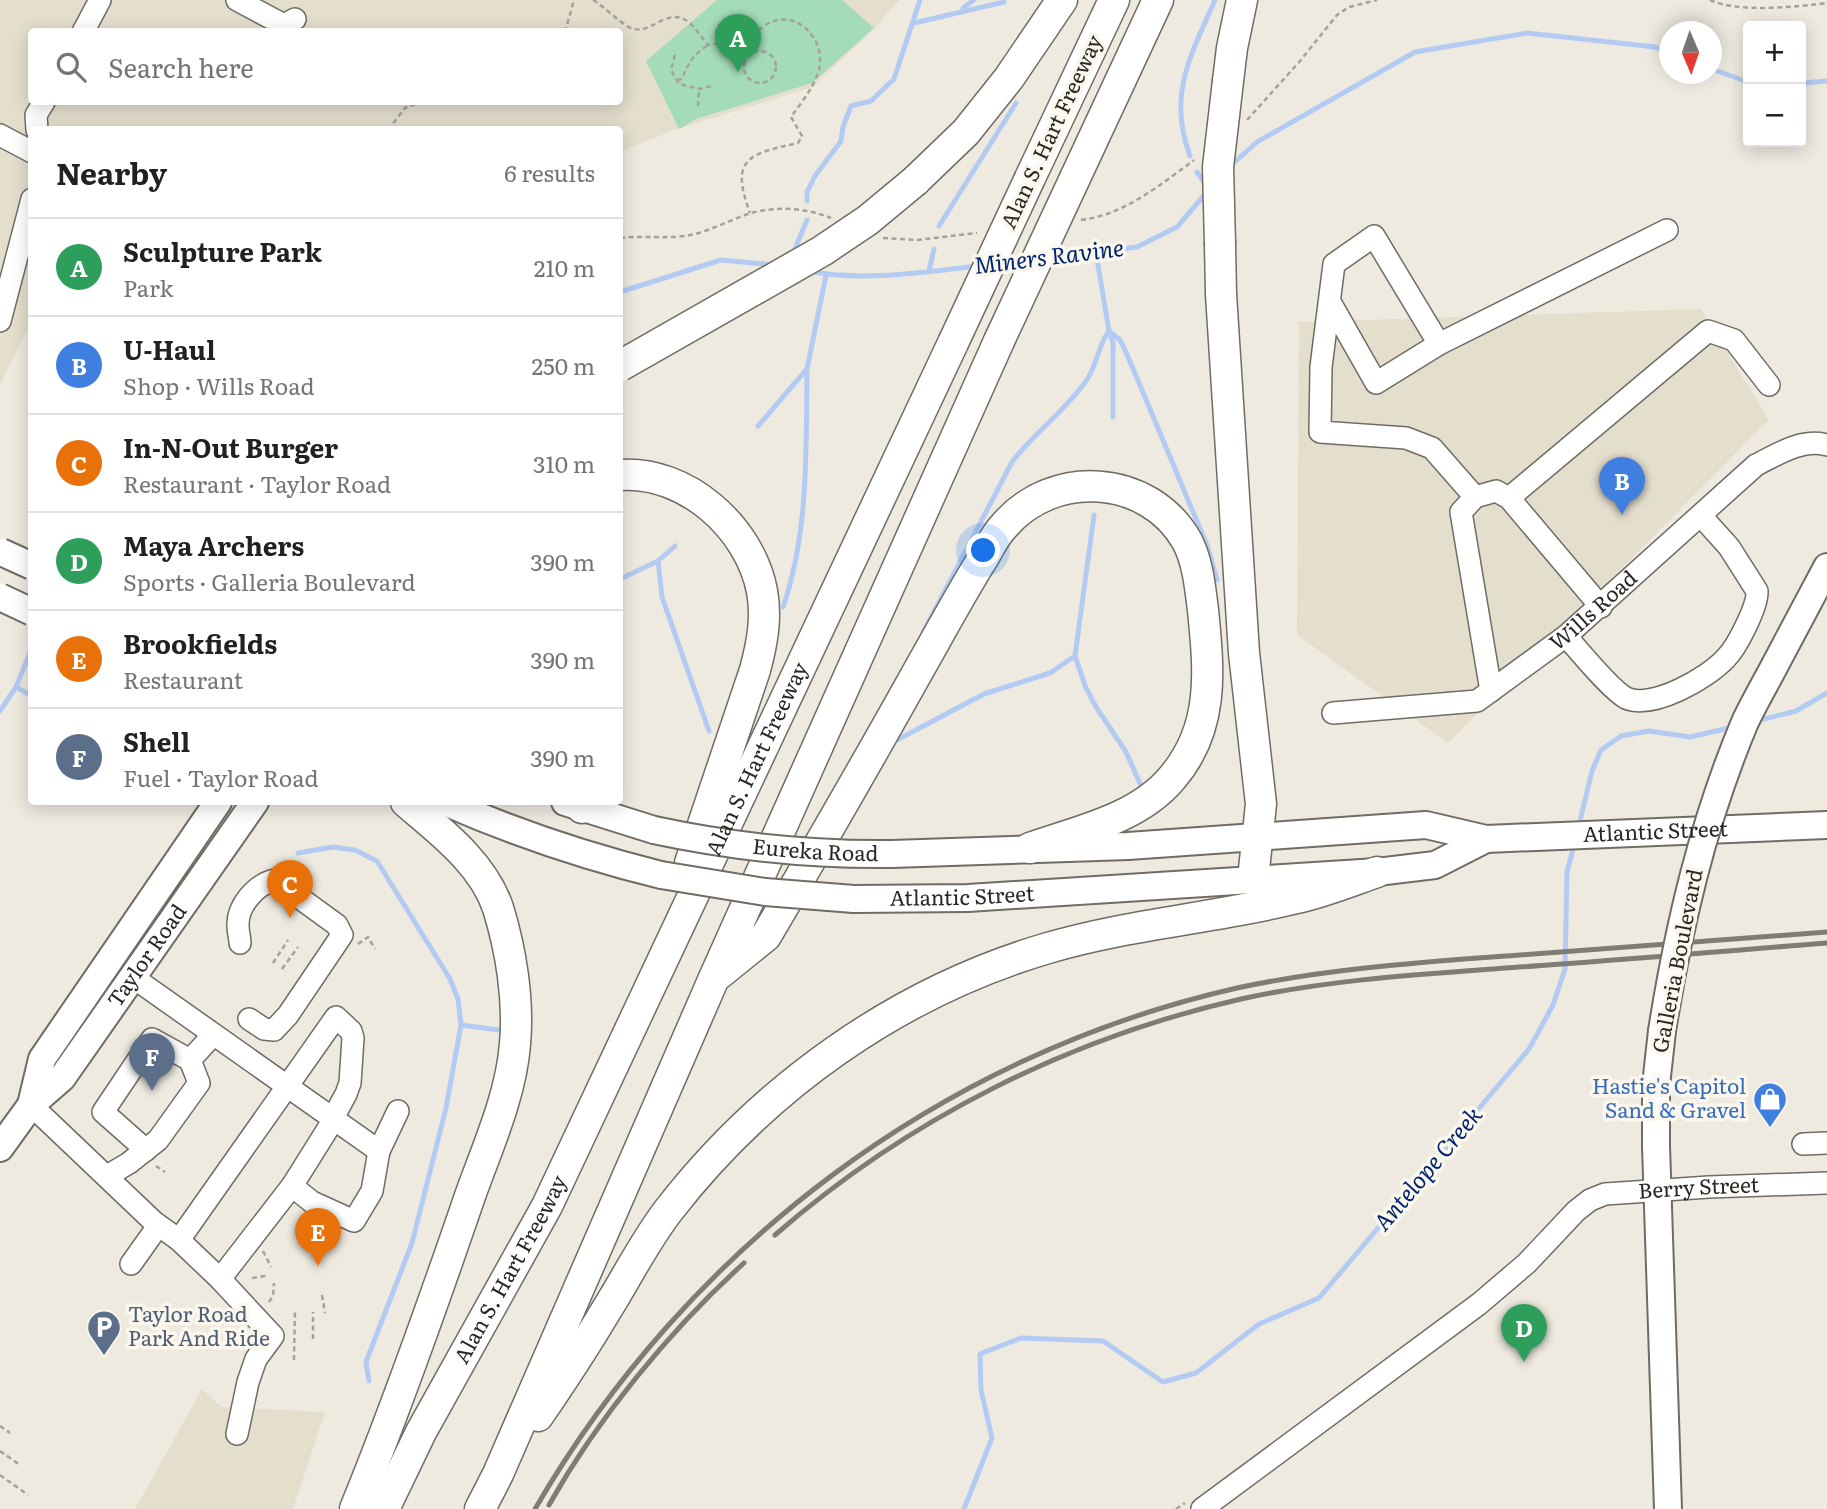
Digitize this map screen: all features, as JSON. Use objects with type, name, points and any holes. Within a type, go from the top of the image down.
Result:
[{"type":"highway","points":[[623,364],[822,251],[867,220],[915,181],[966,132],[1009,78],[1062,0]]},
{"type":"highway","name":"Alan S. Hart Freeway","points":[[384,1509],[421,1432],[547,1206],[1114,0]]},
{"type":"highway","name":"Alan S. Hart Freeway","points":[[480,1509],[498,1474],[714,978],[999,341],[1158,0]]},
{"type":"highway","points":[[1242,0],[1232,48],[1218,167],[1221,293],[1244,653],[1261,804],[1253,879]]},
{"type":"highway","points":[[623,475],[644,477],[682,489],[701,499],[732,527],[756,569],[762,592],[764,619],[762,644],[755,670],[641,1005]]},
{"type":"highway","points":[[714,978],[766,936],[1003,526],[1023,508],[1045,495],[1075,486],[1095,484],[1121,490],[1161,508],[1186,541],[1197,568],[1207,654],[1209,687],[1204,716],[1186,758],[1172,779],[1155,793],[1117,817],[1030,848]]},
{"type":"highway","points":[[355,1509],[392,1417],[456,1238],[504,1098],[515,1047],[515,996],[497,906],[467,857],[438,827],[410,805]]},
{"type":"highway","points":[[498,1474],[580,1355],[667,1213],[710,1159],[752,1118],[845,1043],[897,1012],[953,984],[1047,948],[1131,928],[1298,898],[1377,872]]},
{"type":"main road","points":[[0,552],[28,564]]},
{"type":"main road","name":"Galleria Boulevard","points":[[1668,1509],[1656,1085],[1672,965],[1693,869],[1720,786],[1746,720],[1827,567]]},
{"type":"main road","points":[[0,597],[28,610]]},
{"type":"main road","name":"Taylor Road","points":[[32,1105],[42,1059],[216,805]]},
{"type":"main road","name":"Taylor Road","points":[[0,1148],[32,1105],[62,1078],[254,805]]},
{"type":"main road","name":"Atlantic Street","points":[[452,805],[537,840],[601,860],[718,886],[806,897],[854,899],[968,898],[1377,872],[1435,865],[1486,839]]},
{"type":"main road","name":"Eureka Road","points":[[577,805],[654,830],[794,852],[892,854],[1030,848]]},
{"type":"main road","name":"Atlantic Street","points":[[1030,848],[1128,846],[1426,825],[1486,839],[1827,825]]},
{"type":"street","points":[[85,28],[100,0]]},
{"type":"street","points":[[237,0],[284,25],[295,19]]},
{"type":"street","points":[[37,126],[36,115],[42,105]]},
{"type":"street","points":[[0,135],[28,150]]},
{"type":"street","points":[[0,321],[28,214]]},
{"type":"street","points":[[1329,302],[1376,383],[1439,344],[1667,230]]},
{"type":"street","points":[[1439,344],[1374,236],[1334,264],[1321,367],[1320,432],[1406,438],[1432,448],[1475,497]]},
{"type":"street","points":[[1509,498],[1708,331],[1734,340],[1769,385]]},
{"type":"street","name":"Wills Road","points":[[1333,713],[1477,701],[1601,607],[1756,465],[1791,447],[1810,443],[1827,445]]},
{"type":"street","points":[[1491,691],[1461,512],[1475,497],[1496,491],[1509,498],[1601,607]]},
{"type":"street","points":[[1566,636],[1625,697],[1642,702],[1686,688],[1727,658],[1752,615],[1758,599],[1757,591],[1729,547],[1702,517]]},
{"type":"street","points":[[240,943],[237,923],[250,895],[265,882],[275,880],[337,925],[342,935],[288,1015],[274,1030],[264,1028],[249,1019]]},
{"type":"street","points":[[134,978],[379,1151]]},
{"type":"street","points":[[179,1240],[336,1017],[351,1031],[353,1038],[350,1083],[346,1094],[292,1186],[220,1279]]},
{"type":"street","points":[[190,1060],[213,1035]]},
{"type":"street","points":[[107,1176],[129,1163],[146,1150],[158,1140],[199,1083],[190,1060],[152,1039],[103,1112],[146,1150]]},
{"type":"street","points":[[32,1105],[158,1226],[179,1240],[220,1279],[273,1336],[256,1359],[248,1382],[237,1434]]},
{"type":"street","points":[[292,1186],[313,1202],[354,1221],[372,1191],[379,1151],[398,1111]]},
{"type":"street","points":[[1803,1144],[1827,1143]]},
{"type":"street","name":"Berry Street","points":[[1202,1509],[1479,1304],[1527,1263],[1576,1211],[1590,1200],[1605,1194],[1827,1183]]},
{"type":"street","points":[[131,1264],[158,1226]]},
{"type":"path","points":[[566,28],[574,0]]},
{"type":"path","points":[[593,0],[606,7],[631,29],[647,28],[667,17],[681,16],[708,45]]},
{"type":"path","points":[[1710,0],[1737,7],[1807,6],[1827,3]]},
{"type":"path","points":[[675,80],[682,79],[687,64],[708,45],[746,44],[771,22],[784,20],[807,29],[814,37],[820,59],[815,80],[791,117],[802,136],[798,143],[767,150],[745,164],[740,176],[741,189],[750,214]]},
{"type":"path","points":[[718,43],[716,30],[719,25],[730,21]]},
{"type":"path","points":[[746,44],[751,53]]},
{"type":"path","points":[[761,51],[774,58],[774,74],[767,81],[752,81],[745,73],[744,62],[751,53],[761,51]]},
{"type":"path","points":[[675,55],[671,70],[675,80],[682,86],[699,89],[712,86]]},
{"type":"path","points":[[698,106],[699,89]]},
{"type":"path","points":[[391,126],[405,108],[413,105]]},
{"type":"path","points":[[273,963],[288,940]]},
{"type":"path","points":[[282,969],[298,947]]},
{"type":"path","points":[[263,1251],[271,1267]]},
{"type":"path","points":[[252,1278],[266,1276]]},
{"type":"path","points":[[269,1302],[273,1296],[274,1283]]},
{"type":"path","points":[[322,1294],[325,1313]]},
{"type":"path","points":[[293,1360],[295,1310]]},
{"type":"path","points":[[313,1312],[313,1339]]},
{"type":"path","points":[[0,1426],[10,1433]]},
{"type":"path","points":[[0,1451],[20,1465]]},
{"type":"path","points":[[0,1475],[28,1495]]},
{"type":"shaded area","points":[[0,0],[899,0],[874,29],[813,87],[677,129],[623,151],[623,126],[28,126],[27,331],[0,385]]},
{"type":"shaded area","points":[[1701,309],[1769,420],[1448,743],[1297,635],[1299,322]]},
{"type":"shaded area","points":[[202,1389],[221,1407],[325,1412],[293,1509],[135,1509]]},
{"type":"green space","points":[[717,0],[842,0],[874,28],[812,83],[696,119],[679,129],[646,61]]},
{"type":"waterway","points":[[807,201],[807,192],[815,176],[841,141],[851,106],[871,101],[894,79],[920,0]]},
{"type":"waterway","points":[[963,8],[974,0]]},
{"type":"waterway","points":[[1190,156],[1183,134],[1181,94],[1190,57],[1215,0]]},
{"type":"waterway","points":[[914,23],[1004,2]]},
{"type":"waterway","name":"Miners Ravine","points":[[1230,166],[1257,142],[1415,52],[1527,33],[1659,49]]},
{"type":"waterway","name":"Miners Ravine","points":[[1722,73],[1743,80]]},
{"type":"waterway","name":"Miners Ravine","points":[[1806,83],[1827,81]]},
{"type":"waterway","points":[[939,226],[1016,103]]},
{"type":"waterway","points":[[1197,172],[1207,187]]},
{"type":"waterway","name":"Miners Ravine","points":[[1050,258],[1137,247],[1177,227],[1207,192]]},
{"type":"waterway","points":[[792,256],[807,220]]},
{"type":"waterway","points":[[929,271],[934,249]]},
{"type":"waterway","points":[[1096,253],[1113,343],[1113,417]]},
{"type":"waterway","name":"Miners Ravine","points":[[623,291],[721,260],[776,265]]},
{"type":"waterway","name":"Miners Ravine","points":[[1001,264],[1026,261]]},
{"type":"waterway","name":"Miners Ravine","points":[[809,271],[871,276],[977,266]]},
{"type":"waterway","points":[[758,426],[807,369],[826,275]]},
{"type":"waterway","points":[[924,631],[1012,462],[1086,381],[1109,331],[1120,340],[1126,352],[1207,545],[1217,580]]},
{"type":"waterway","points":[[783,607],[798,549],[802,520],[807,369]]},
{"type":"waterway","points":[[897,740],[984,694],[1050,673],[1075,656],[1094,515]]},
{"type":"waterway","points":[[623,578],[658,561],[675,546]]},
{"type":"waterway","points":[[658,561],[662,597],[709,731]]},
{"type":"waterway","points":[[1075,656],[1086,688],[1126,752],[1143,790]]},
{"type":"waterway","name":"Miners Ravine","points":[[0,711],[16,687],[28,658]]},
{"type":"waterway","points":[[16,687],[28,694]]},
{"type":"waterway","name":"Antelope Creek","points":[[1756,721],[1796,711],[1827,693]]},
{"type":"waterway","name":"Antelope Creek","points":[[1578,829],[1592,771],[1601,750],[1621,736],[1649,731],[1690,737],[1733,727]]},
{"type":"waterway","name":"Antelope Creek","points":[[964,1509],[992,1438],[981,1390],[980,1354],[1021,1338],[1103,1341],[1163,1382],[1196,1373],[1259,1324],[1319,1298],[1529,1049],[1553,1005],[1565,969],[1567,872],[1575,842]]},
{"type":"waterway","points":[[298,853],[333,847],[355,850],[377,861],[450,979],[458,999],[461,1025],[446,1108],[412,1243],[366,1362],[369,1381]]},
{"type":"waterway","points":[[461,1025],[499,1030]]},
{"type":"railway","points":[[535,1509],[597,1414],[667,1326],[746,1247],[832,1175],[925,1113],[1024,1061],[1128,1019],[1237,988],[1307,975],[1414,963],[1827,932]]},
{"type":"railway","points":[[775,1235],[826,1193],[880,1155],[993,1088],[1114,1036],[1177,1016],[1275,992],[1344,982],[1827,943]]},
{"type":"railway","points":[[549,1505],[568,1472],[637,1376],[689,1317],[744,1263]]},
{"type":"place","name":"Sculpture Park","points":[[738,72]]},
{"type":"place","name":"U-Haul","points":[[1622,515]]},
{"type":"place","name":"In-N-Out Burger","points":[[290,918]]},
{"type":"place","name":"Shell","points":[[152,1091]]},
{"type":"place","name":"Hastie's Capitol Sand & Gravel","points":[[1770,1129]]},
{"type":"place","name":"Brookfields","points":[[318,1266]]},
{"type":"place","name":"Taylor Road Park And Ride","points":[[104,1357]]},
{"type":"place","name":"Maya Archers","points":[[1524,1362]]}]
